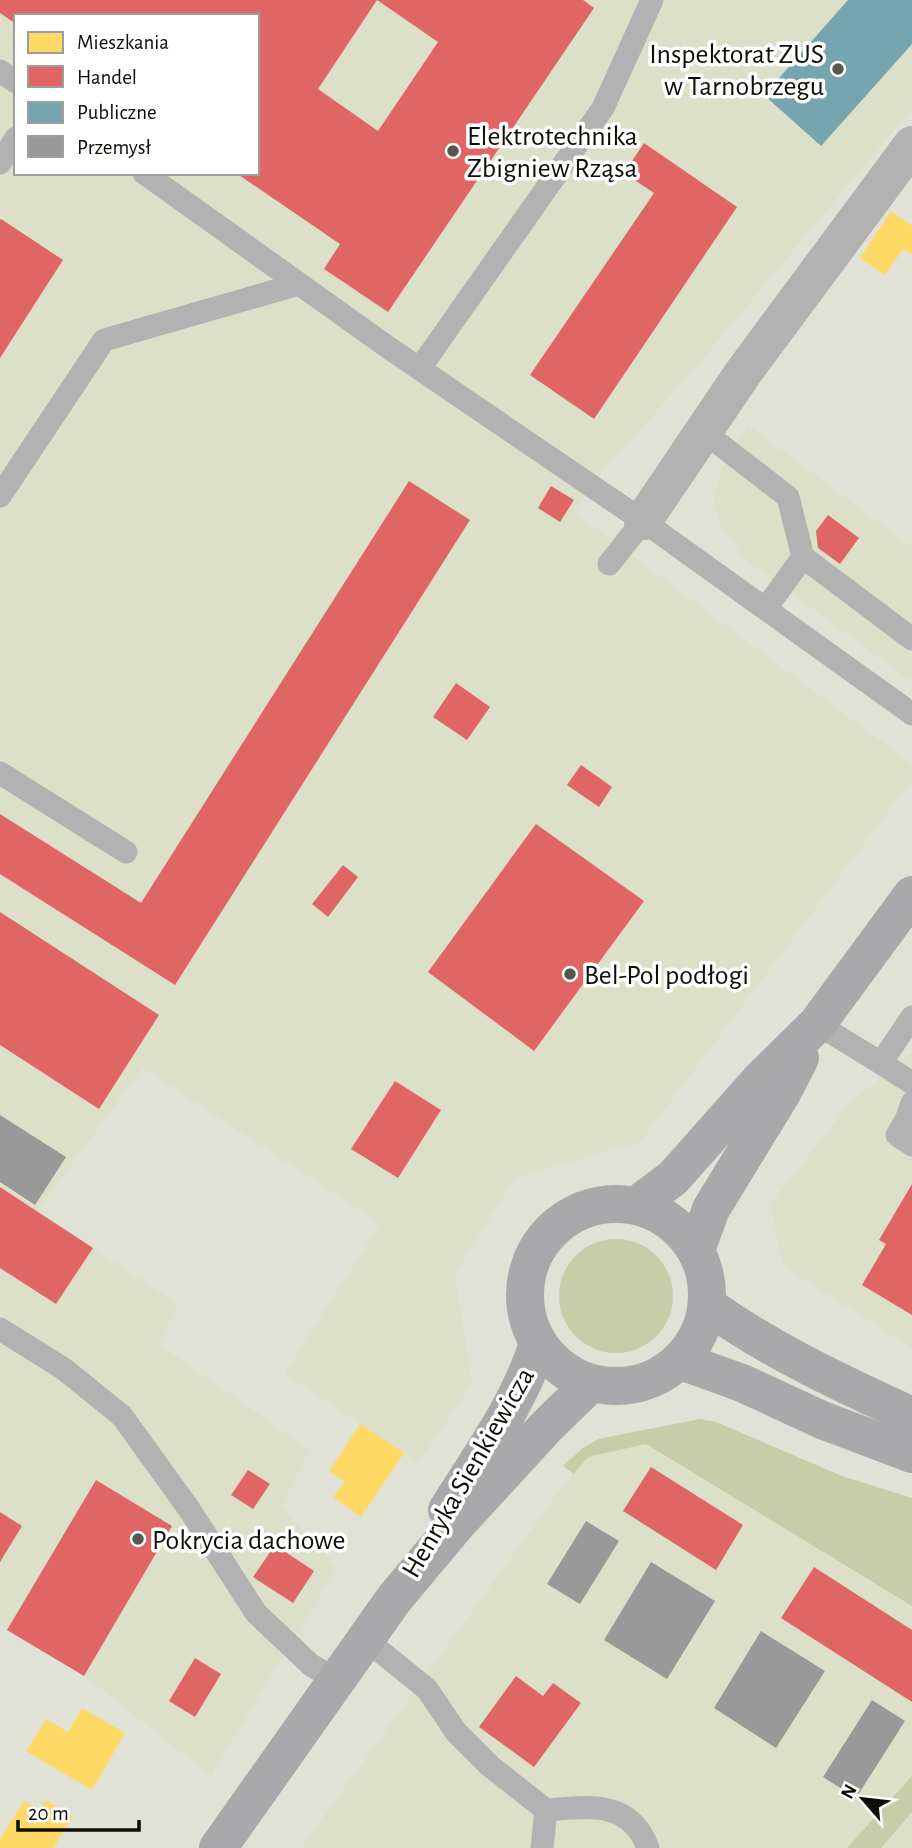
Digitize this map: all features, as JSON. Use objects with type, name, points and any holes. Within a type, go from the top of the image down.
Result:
[{"type":"main road","points":[[637,1205],[673,1178],[760,1080],[817,1024],[912,895]]},
{"type":"main road","points":[[696,1250],[711,1209],[782,1093],[817,1024]]},
{"type":"main road","points":[[606,1203],[637,1205],[661,1214],[681,1230],[696,1250],[706,1276],[708,1305],[699,1336],[681,1361],[661,1376],[638,1385],[614,1387],[590,1384],[570,1375],[551,1361],[538,1344],[526,1315],[525,1284],[534,1255],[546,1238],[552,1230],[577,1212],[606,1203]]},
{"type":"main road","points":[[708,1305],[737,1327],[787,1355],[912,1416]]},
{"type":"main road","name":"Henryka Sienkiewicza","points":[[394,1599],[505,1415],[530,1368],[538,1344]]},
{"type":"main road","points":[[681,1361],[742,1383],[822,1420],[912,1454]]},
{"type":"main road","name":"Henryka Sienkiewicza","points":[[218,1848],[394,1599],[456,1525],[546,1427],[590,1384]]},
{"type":"street","points":[[643,521],[743,373],[912,145]]},
{"type":"lane","points":[[420,369],[603,108],[652,0]]},
{"type":"lane","points":[[0,163],[14,141]]},
{"type":"lane","points":[[147,175],[420,369],[643,521],[912,714]]},
{"type":"lane","points":[[0,496],[104,340],[299,284]]},
{"type":"lane","points":[[704,432],[788,497],[803,557],[912,639]]},
{"type":"lane","points":[[609,564],[643,521]]},
{"type":"lane","points":[[766,608],[803,557]]},
{"type":"lane","points":[[0,773],[126,852]]},
{"type":"lane","points":[[881,1063],[912,1017]]},
{"type":"lane","points":[[817,1024],[912,1083]]},
{"type":"lane","points":[[912,1103],[897,1135],[912,1145]]},
{"type":"lane","points":[[0,1329],[64,1369],[122,1416],[189,1509],[256,1612],[311,1665],[337,1680]]},
{"type":"lane","points":[[365,1639],[427,1689],[456,1731],[490,1766],[546,1810],[593,1806],[613,1810],[632,1821],[643,1835],[648,1848]]},
{"type":"lane","points":[[542,1848],[546,1810]]},
{"type":"shaded area","points":[[0,0],[912,0],[912,109],[686,379],[609,464],[574,512],[912,764],[912,780],[640,1142],[515,1178],[455,1274],[472,1384],[418,1463],[284,1374],[380,1224],[143,1068],[37,1211],[178,1304],[159,1344],[310,1450],[280,1506],[337,1567],[211,1776],[84,1676],[0,1626]]},
{"type":"shaded area","points":[[748,425],[912,547],[912,682],[739,555],[743,549],[722,528],[714,499],[721,469]]},
{"type":"shaded area","points":[[912,1053],[912,1348],[784,1267],[770,1205],[849,1104]]},
{"type":"shaded area","points":[[616,1239],[638,1243],[657,1255],[669,1274],[673,1296],[669,1318],[657,1337],[638,1349],[616,1353],[594,1349],[575,1337],[563,1318],[559,1296],[563,1274],[575,1255],[594,1243]]},
{"type":"shaded area","points":[[700,1419],[716,1422],[842,1476],[912,1498],[912,1606],[646,1444],[588,1457],[574,1474],[563,1466],[598,1439]]},
{"type":"shaded area","points":[[646,1444],[912,1606],[912,1776],[847,1848],[301,1848],[554,1498],[588,1457]]},
{"type":"shaded area","points":[[912,1776],[912,1812],[881,1848],[847,1848]]},
{"type":"shaded area","points":[[912,1812],[912,1848],[881,1848]]},
{"type":"building: Mieszkania","points":[[891,211],[912,226],[912,255],[903,249],[885,275],[860,258]]},
{"type":"building: Mieszkania","points":[[360,1424],[404,1453],[361,1517],[333,1497],[345,1482],[329,1471]]},
{"type":"building: Mieszkania","points":[[82,1708],[125,1733],[92,1790],[26,1751],[46,1719],[68,1732]]},
{"type":"building: Mieszkania","points":[[46,1800],[73,1817],[53,1848],[0,1848],[0,1839],[24,1801],[40,1811]]},
{"type":"building: Handel","points":[[0,0],[377,0],[583,0],[594,8],[388,312],[324,269],[340,244],[239,175],[259,175],[259,14],[14,14],[14,23],[0,13]],"holes":[[[377,0],[438,42],[378,131],[318,89]]]},
{"type":"building: Handel","points":[[644,143],[737,207],[594,419],[530,375],[654,193],[624,173]]},
{"type":"building: Handel","points":[[0,220],[63,260],[0,358]]},
{"type":"building: Handel","points":[[409,481],[470,520],[175,985],[0,874],[0,814],[141,903]]},
{"type":"building: Handel","points":[[551,486],[574,500],[560,522],[538,508]]},
{"type":"building: Handel","points":[[828,515],[859,538],[840,564],[818,548],[816,531]]},
{"type":"building: Handel","points":[[456,683],[490,707],[467,740],[433,717]]},
{"type":"building: Handel","points":[[581,765],[612,787],[599,807],[567,785]]},
{"type":"building: Handel","points":[[536,824],[644,901],[534,1051],[428,972]]},
{"type":"building: Handel","points":[[343,865],[358,877],[328,917],[312,904]]},
{"type":"building: Handel","points":[[0,912],[159,1015],[99,1109],[0,1045]]},
{"type":"building: Handel","points":[[395,1081],[441,1110],[398,1178],[351,1149]]},
{"type":"building: Handel","points":[[912,1184],[912,1315],[862,1285],[886,1244],[879,1240]]},
{"type":"building: Handel","points":[[0,1187],[93,1248],[56,1304],[0,1268]]},
{"type":"building: Handel","points":[[651,1467],[743,1525],[716,1570],[623,1511]]},
{"type":"building: Handel","points":[[248,1470],[270,1484],[253,1509],[231,1495]]},
{"type":"building: Handel","points":[[96,1480],[172,1526],[84,1676],[7,1630]]},
{"type":"building: Handel","points":[[0,1512],[22,1526],[0,1562]]},
{"type":"building: Handel","points":[[275,1545],[314,1571],[293,1603],[253,1577]]},
{"type":"building: Handel","points":[[814,1567],[912,1630],[912,1702],[781,1618]]},
{"type":"building: Handel","points":[[195,1658],[221,1674],[195,1717],[169,1701]]},
{"type":"building: Handel","points":[[516,1676],[543,1696],[553,1683],[581,1703],[534,1767],[479,1727]]},
{"type":"building: Publiczne","name":"Inspektorat ZUS w Tarnobrzegu","points":[[848,0],[912,0],[912,44],[821,146],[764,95]]},
{"type":"building: Przemysł","points":[[0,1115],[66,1157],[35,1205],[0,1182]]},
{"type":"building: Przemysł","points":[[586,1521],[619,1541],[580,1604],[547,1584]]},
{"type":"building: Przemysł","points":[[651,1562],[715,1601],[667,1679],[604,1640]]},
{"type":"building: Przemysł","points":[[761,1631],[825,1671],[776,1748],[714,1708]]},
{"type":"building: Przemysł","points":[[872,1700],[905,1721],[856,1798],[823,1777]]},
{"type":"place","name":"Inspektorat ZUS w Tarnobrzegu","points":[[838,69]]},
{"type":"place","name":"Elektrotechnika Zbigniew Rząsa","points":[[453,151]]},
{"type":"place","name":"Bel-Pol podłogi","points":[[570,974]]},
{"type":"place","name":"Pokrycia dachowe","points":[[138,1539]]}]
